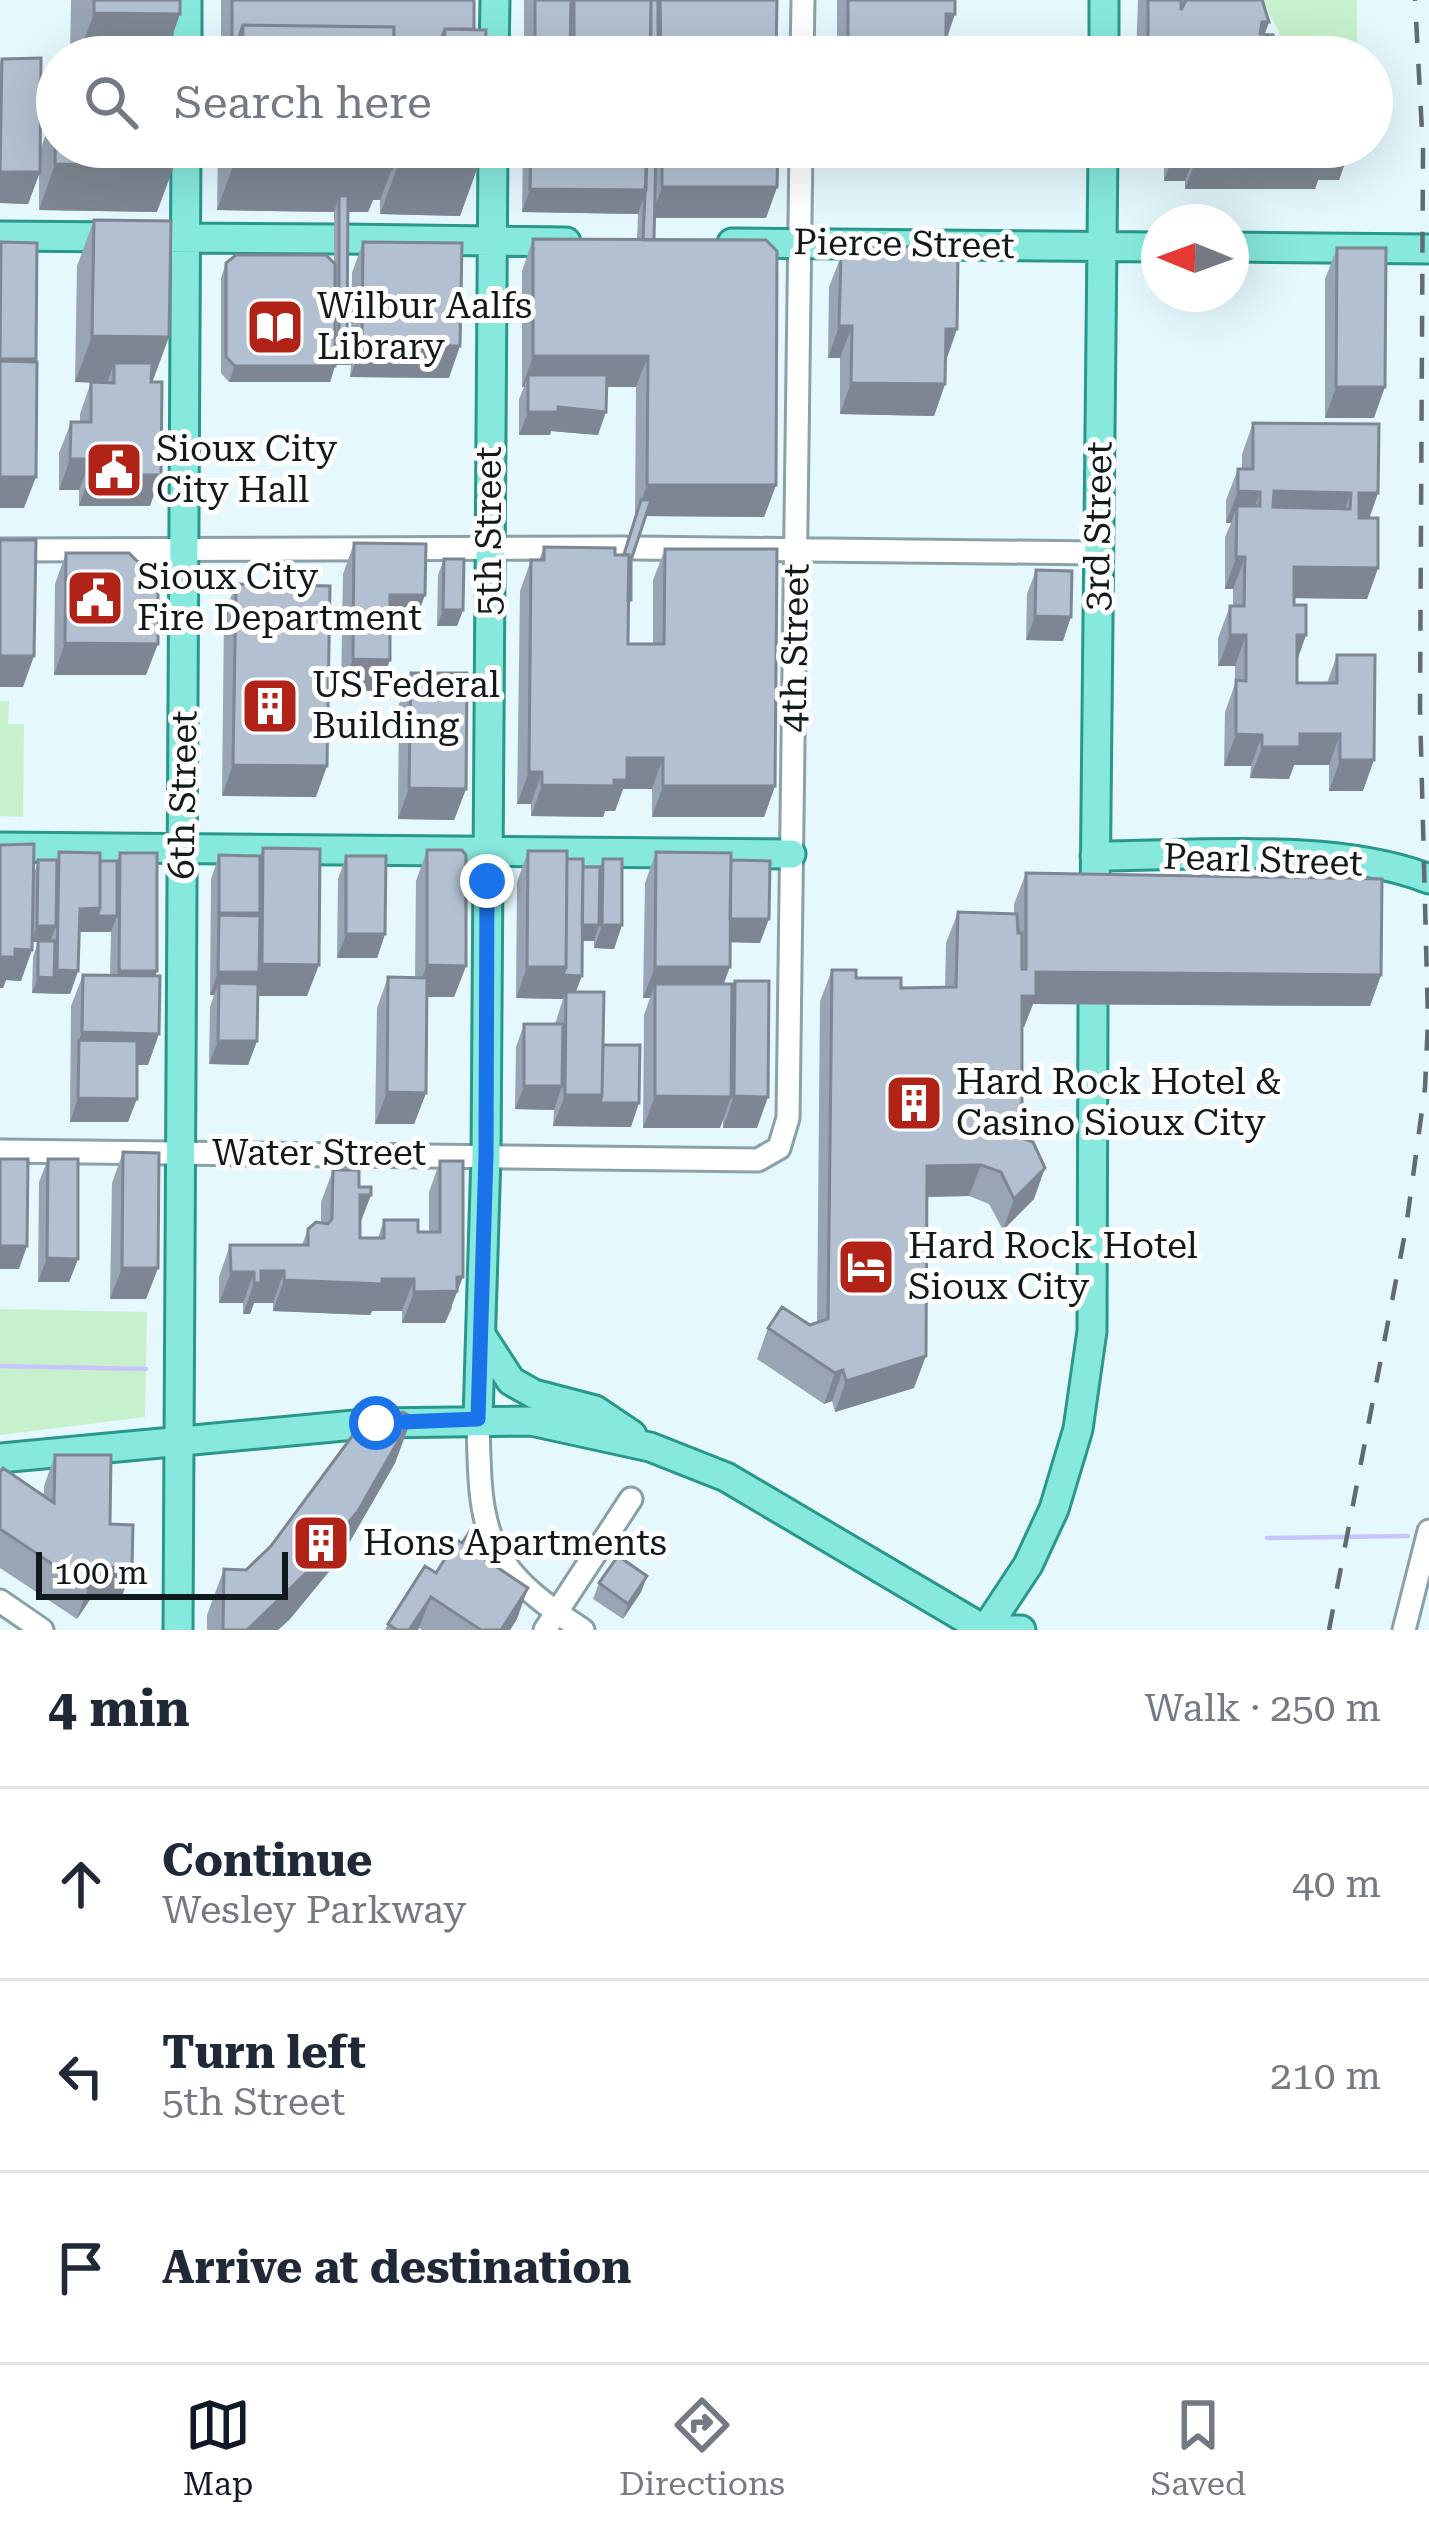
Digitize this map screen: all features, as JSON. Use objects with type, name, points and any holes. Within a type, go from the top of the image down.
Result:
[{"type":"main road","points":[[187,36],[188,0]]},
{"type":"main road","points":[[494,36],[495,0]]},
{"type":"main road","points":[[1104,0],[1104,36]]},
{"type":"main road","name":"6th Street","points":[[178,1630],[186,168]]},
{"type":"main road","name":"5th Street","points":[[478,1419],[486,1155],[493,168]]},
{"type":"main road","name":"3rd Street","points":[[1095,905],[1102,168]]},
{"type":"main road","points":[[0,236],[590,242]]},
{"type":"main road","name":"Pierce Street","points":[[710,243],[1141,247]]},
{"type":"main road","points":[[1249,248],[1429,249]]},
{"type":"main road","points":[[0,847],[791,854]]},
{"type":"main road","name":"Pearl Street","points":[[1095,856],[1306,856],[1369,862],[1429,879]]},
{"type":"main road","points":[[985,1630],[1028,1565],[1054,1509],[1078,1430],[1092,1331],[1094,1004]]},
{"type":"main road","points":[[483,1338],[511,1381],[534,1394],[596,1410],[650,1448]]},
{"type":"main road","points":[[0,1459],[376,1423],[531,1421],[650,1448],[725,1477],[985,1630],[1021,1630]]},
{"type":"street","points":[[802,36],[803,0]]},
{"type":"street","name":"4th Street","points":[[779,1148],[788,1118],[801,168]]},
{"type":"street","points":[[0,550],[489,547],[1097,553]]},
{"type":"street","name":"Water Street","points":[[0,1151],[758,1160],[779,1148]]},
{"type":"street","points":[[478,1419],[484,1520],[516,1580],[550,1621],[583,1630]]},
{"type":"street","points":[[550,1621],[631,1499]]},
{"type":"street","points":[[1404,1630],[1429,1531]]},
{"type":"street","points":[[0,1601],[42,1630]]},
{"type":"green space","points":[[1262,0],[1357,0],[1357,36],[1280,36]]},
{"type":"green space","points":[[0,701],[9,701],[8,724],[24,724],[23,817],[0,816]]},
{"type":"green space","points":[[0,1309],[147,1312],[145,1417],[0,1435]]},
{"type":"building","points":[[94,0],[180,0],[180,14],[94,13]]},
{"type":"building","points":[[232,0],[474,0],[474,29],[445,29],[442,36],[394,36],[394,27],[243,25],[239,36],[232,36]]},
{"type":"building","points":[[535,0],[571,0],[570,36],[535,36]]},
{"type":"building","points":[[574,0],[651,0],[651,36],[574,36]]},
{"type":"building","points":[[651,0],[658,0],[658,36],[650,36]]},
{"type":"building","points":[[660,0],[777,0],[776,36],[661,36]]},
{"type":"building","points":[[848,0],[955,0],[955,14],[946,14],[946,36],[848,36]]},
{"type":"building","points":[[1148,0],[1181,0],[1181,10],[1186,0],[1262,0],[1269,22],[1262,22],[1260,34],[1273,35],[1273,36],[1148,36]]},
{"type":"building","points":[[243,25],[394,27],[394,36],[243,36]]},
{"type":"building","points":[[445,29],[486,30],[486,36],[445,36]]},
{"type":"building","points":[[36,58],[36,168],[40,172],[0,172],[2,59]]},
{"type":"building","points":[[530,168],[647,168],[646,190],[530,189]]},
{"type":"building","points":[[646,168],[656,168],[654,240],[643,240]]},
{"type":"building","points":[[662,168],[777,168],[777,187],[662,187]]},
{"type":"building","name":"Wilbur Aalfs Library","points":[[339,196],[348,196],[347,339],[357,339],[356,349],[339,349],[339,318],[335,318],[335,366],[235,366],[226,357],[226,263],[236,255],[326,255],[335,264],[335,309],[339,309]]},
{"type":"building","points":[[94,220],[171,221],[169,337],[92,336]]},
{"type":"building","points":[[533,239],[766,240],[777,251],[776,485],[647,485],[648,356],[533,356]]},
{"type":"building","points":[[1,242],[37,243],[36,359],[0,359]]},
{"type":"building","points":[[363,242],[462,243],[460,346],[362,346]]},
{"type":"building","points":[[856,246],[943,247],[943,256],[958,256],[957,329],[946,329],[945,384],[851,383],[852,326],[839,326],[841,256],[856,256]]},
{"type":"building","points":[[1337,248],[1386,248],[1385,387],[1336,387]]},
{"type":"building","points":[[0,361],[37,362],[36,477],[0,477]]},
{"type":"building","points":[[114,363],[152,363],[151,382],[162,382],[161,475],[90,475],[91,459],[70,459],[71,422],[91,422],[91,382],[114,383]]},
{"type":"building","points":[[528,375],[607,375],[606,412],[558,407],[558,412],[528,412]]},
{"type":"building","points":[[1253,423],[1379,424],[1378,493],[1359,493],[1359,518],[1378,518],[1378,568],[1294,567],[1294,605],[1306,605],[1306,635],[1297,635],[1297,683],[1337,683],[1337,655],[1375,655],[1374,760],[1340,760],[1340,734],[1300,734],[1300,747],[1262,747],[1262,735],[1236,734],[1236,680],[1246,681],[1246,635],[1230,635],[1230,606],[1244,606],[1245,557],[1236,557],[1237,506],[1260,506],[1260,492],[1238,491],[1238,469],[1253,469]],"holes":[[[1274,491],[1351,493],[1350,509],[1273,507]]]},
{"type":"building","points":[[641,500],[651,500],[631,560],[628,600],[629,555],[624,554]]},
{"type":"building","points":[[0,540],[36,540],[34,656],[0,656]]},
{"type":"building","points":[[354,543],[426,544],[425,595],[390,595],[390,660],[353,659]]},
{"type":"building","points":[[544,547],[615,548],[615,555],[629,555],[628,644],[664,644],[665,549],[777,549],[775,786],[663,786],[663,758],[627,758],[627,780],[614,780],[614,786],[542,785],[542,772],[529,772],[531,560],[544,560]]},
{"type":"building","points":[[66,553],[129,553],[158,582],[158,644],[65,643]]},
{"type":"building","points":[[444,559],[464,559],[463,610],[443,610]]},
{"type":"building","points":[[1036,570],[1072,571],[1071,617],[1035,616]]},
{"type":"building","name":"US Federal Building","points":[[236,584],[330,586],[327,766],[233,765]]},
{"type":"building","points":[[411,673],[467,673],[466,789],[409,788]]},
{"type":"building","points":[[34,844],[32,950],[15,949],[15,957],[0,957],[0,845]]},
{"type":"building","points":[[263,848],[320,849],[319,965],[262,964]]},
{"type":"building","points":[[427,850],[462,850],[466,855],[466,966],[427,965]]},
{"type":"building","points":[[528,851],[567,851],[566,967],[527,967]]},
{"type":"building","points":[[59,852],[100,853],[100,908],[80,909],[78,971],[57,970]]},
{"type":"building","points":[[656,852],[731,853],[730,967],[655,967]]},
{"type":"building","points":[[120,853],[157,853],[157,971],[119,971]]},
{"type":"building","points":[[219,855],[260,856],[260,913],[219,913]]},
{"type":"building","points":[[346,856],[386,856],[385,934],[346,934]]},
{"type":"building","points":[[567,859],[583,859],[582,976],[563,975]]},
{"type":"building","points":[[603,859],[622,859],[622,925],[602,925]]},
{"type":"building","points":[[38,860],[57,860],[56,926],[37,926]]},
{"type":"building","points":[[731,860],[770,861],[769,919],[730,919]]},
{"type":"building","points":[[100,861],[117,861],[117,916],[97,916]]},
{"type":"building","points":[[583,867],[600,867],[599,925],[582,925]]},
{"type":"building","points":[[1026,873],[1382,879],[1381,975],[1036,972],[1036,996],[1022,996],[1022,1123],[1011,1134],[1033,1142],[1045,1168],[1014,1199],[1001,1172],[981,1165],[927,1166],[926,1356],[846,1381],[843,1370],[835,1373],[768,1328],[782,1307],[810,1325],[828,1319],[832,970],[856,970],[856,978],[901,978],[901,988],[956,987],[958,912],[1017,914],[1022,969],[1026,969]]},
{"type":"building","points":[[219,915],[260,916],[259,972],[218,972]]},
{"type":"building","points":[[38,941],[55,941],[54,978],[38,977]]},
{"type":"building","points":[[83,975],[160,976],[159,1034],[82,1032]]},
{"type":"building","points":[[388,977],[427,978],[426,1093],[387,1092]]},
{"type":"building","points":[[735,981],[769,981],[768,1097],[734,1096]]},
{"type":"building","points":[[219,983],[258,984],[257,1041],[218,1041]]},
{"type":"building","points":[[655,984],[732,984],[731,1097],[655,1096]]},
{"type":"building","points":[[566,992],[604,992],[602,1095],[565,1095]]},
{"type":"building","points":[[524,1024],[563,1024],[562,1086],[524,1086]]},
{"type":"building","points":[[79,1040],[137,1041],[137,1099],[78,1098]]},
{"type":"building","points":[[603,1045],[640,1045],[639,1103],[600,1103]]},
{"type":"building","points":[[123,1152],[159,1153],[158,1268],[122,1268]]},
{"type":"building","points":[[0,1159],[28,1159],[27,1246],[0,1246]]},
{"type":"building","points":[[48,1159],[78,1159],[78,1259],[47,1258]]},
{"type":"building","points":[[440,1161],[463,1161],[463,1277],[457,1277],[457,1291],[414,1292],[414,1279],[382,1279],[382,1284],[284,1280],[284,1271],[261,1271],[261,1283],[254,1283],[254,1272],[231,1272],[230,1245],[308,1245],[308,1229],[332,1219],[333,1170],[359,1170],[359,1187],[371,1187],[371,1195],[360,1195],[360,1238],[384,1238],[384,1220],[418,1220],[418,1232],[440,1232]]},
{"type":"building","points":[[403,1412],[412,1417],[358,1511],[306,1573],[247,1630],[223,1630],[224,1569],[246,1570],[271,1546],[353,1435]]},
{"type":"building","points":[[55,1455],[111,1455],[110,1524],[133,1525],[132,1567],[102,1567],[88,1588],[0,1529],[0,1472],[3,1468],[54,1503]]},
{"type":"building","points":[[470,1531],[487,1542],[479,1555],[528,1588],[501,1630],[481,1630],[431,1597],[409,1630],[388,1624],[425,1566],[436,1573],[457,1540],[462,1543]]},
{"type":"building","points":[[618,1556],[647,1576],[628,1604],[599,1583]]},
{"type":"waterway","points":[[0,1366],[146,1369]]},
{"type":"waterway","points":[[1267,1538],[1408,1536]]},
{"type":"railway","points":[[1329,1630],[1406,1228],[1425,1088],[1428,1021],[1420,709],[1423,150],[1415,0]]},
{"type":"place","name":"Wilbur Aalfs Library","points":[[275,327]]},
{"type":"place","name":"Sioux City City Hall","points":[[114,470]]},
{"type":"place","name":"Sioux City Fire Department","points":[[95,598]]},
{"type":"place","name":"US Federal Building","points":[[270,706]]},
{"type":"place","name":"Hard Rock Hotel & Casino Sioux City","points":[[914,1103]]},
{"type":"place","name":"Hard Rock Hotel Sioux City","points":[[866,1267]]},
{"type":"place","name":"Hons Apartments","points":[[321,1543]]},
{"type":"route","points":[[376,1423],[478,1419],[483,1338],[487,881]]}]
